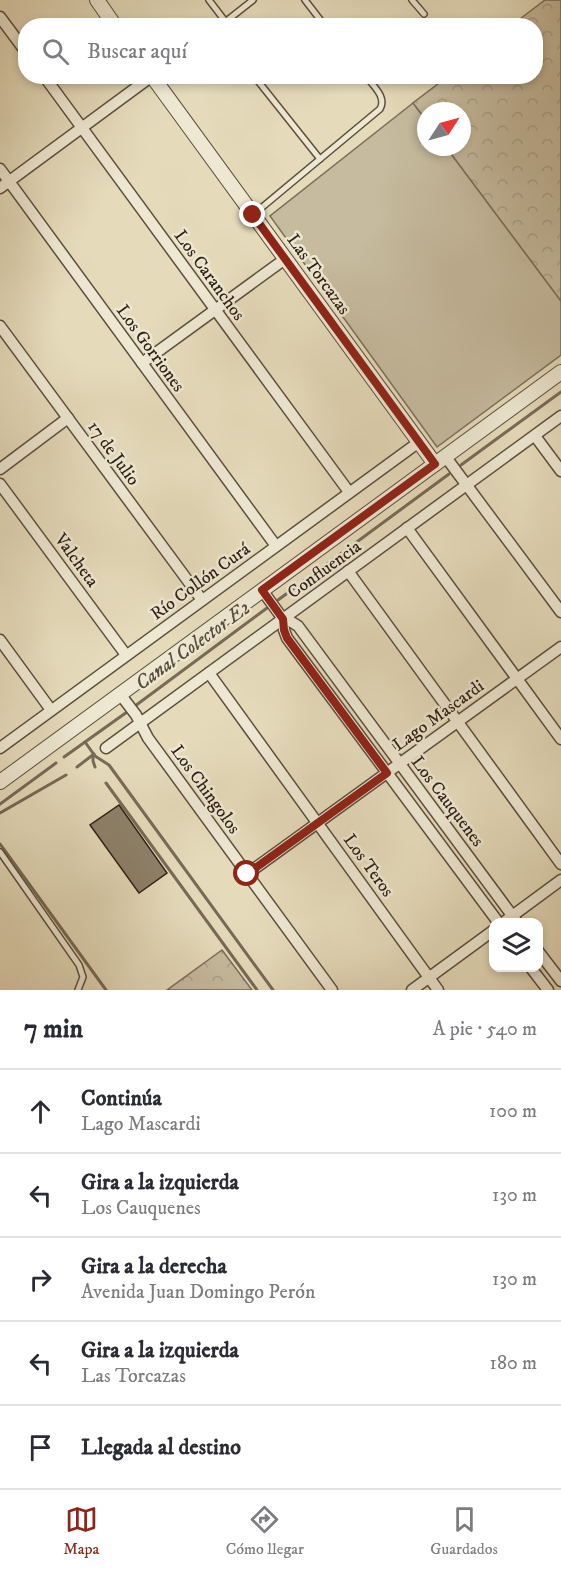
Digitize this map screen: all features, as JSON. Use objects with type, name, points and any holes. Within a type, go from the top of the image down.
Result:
[{"type":"street","points":[[97,0],[109,18]]},
{"type":"street","points":[[0,17],[18,41]]},
{"type":"street","name":"Los Caranchos","points":[[50,84],[349,492]]},
{"type":"street","points":[[4,185],[141,84]]},
{"type":"street","name":"Las Torcazas","points":[[158,84],[418,441],[467,485],[561,612]]},
{"type":"street","name":"Los Gorriones","points":[[0,169],[4,185],[142,363],[276,546]]},
{"type":"street","points":[[142,363],[285,259]]},
{"type":"street","name":"17 de Julio","points":[[0,326],[202,600]]},
{"type":"street","points":[[0,782],[561,372]]},
{"type":"street","name":"Confluencia","points":[[106,748],[561,416]]},
{"type":"street","points":[[0,469],[68,418]]},
{"type":"street","points":[[535,436],[561,471]]},
{"type":"street","name":"Río Collón Curá","points":[[0,748],[418,441]]},
{"type":"street","name":"Valcheta","points":[[0,484],[126,655]]},
{"type":"street","points":[[408,528],[561,739]]},
{"type":"street","points":[[348,571],[561,864]]},
{"type":"street","name":"Los Cauquenes","points":[[262,590],[283,619],[287,638],[495,918]]},
{"type":"street","name":"Los Cauquenes","points":[[283,619],[298,626],[510,918]]},
{"type":"street","points":[[0,640],[51,710]]},
{"type":"street","name":"Lago Mascardi","points":[[247,874],[561,647]]},
{"type":"street","name":"Los Teros","points":[[209,673],[438,990]]},
{"type":"street","name":"Los Chingolos","points":[[120,694],[148,738],[332,990]]},
{"type":"street","points":[[514,918],[561,880]]},
{"type":"street","points":[[412,990],[489,934]]},
{"type":"street","points":[[543,958],[561,981]]},
{"type":"street","points":[[534,972],[548,990]]},
{"type":"lane","points":[[209,0],[219,18]]},
{"type":"lane","points":[[229,18],[253,0]]},
{"type":"lane","points":[[305,0],[319,18]]},
{"type":"lane","points":[[412,0],[424,14]]},
{"type":"lane","points":[[260,84],[320,159]]},
{"type":"lane","points":[[253,215],[382,107],[382,98],[372,84]]},
{"type":"lane","points":[[0,852],[79,965],[83,977],[78,990]]},
{"type":"green space","points":[[545,0],[561,0],[561,301],[453,156],[471,156],[471,102],[417,102],[417,108],[413,103],[438,84],[543,84],[543,18],[521,18]]},
{"type":"green space","points":[[413,103],[417,108],[417,156],[453,156],[561,301],[561,355],[437,447],[270,216]]},
{"type":"green space","points":[[222,950],[252,990],[167,990]]},
{"type":"building","points":[[119,805],[167,873],[139,893],[90,825]]},
{"type":"waterway","points":[[461,465],[561,392]]},
{"type":"waterway","name":"Canal Colector E2","points":[[278,600],[449,474]]},
{"type":"waterway","name":"Canal Colector E2","points":[[135,706],[267,608]]},
{"type":"waterway","name":"Canal Colector E2","points":[[64,757],[127,712]]},
{"type":"waterway","points":[[85,742],[95,756],[109,765],[273,990]]},
{"type":"waterway","points":[[77,767],[94,754]]},
{"type":"waterway","points":[[93,755],[95,767]]},
{"type":"waterway","name":"Canal Colector E2","points":[[0,804],[56,763]]},
{"type":"waterway","points":[[0,813],[66,775]]},
{"type":"waterway","points":[[106,783],[257,990]]},
{"type":"waterway","points":[[0,844],[106,990]]},
{"type":"route","points":[[247,874],[387,773],[287,638],[283,619],[262,590],[435,464],[253,215]]}]
